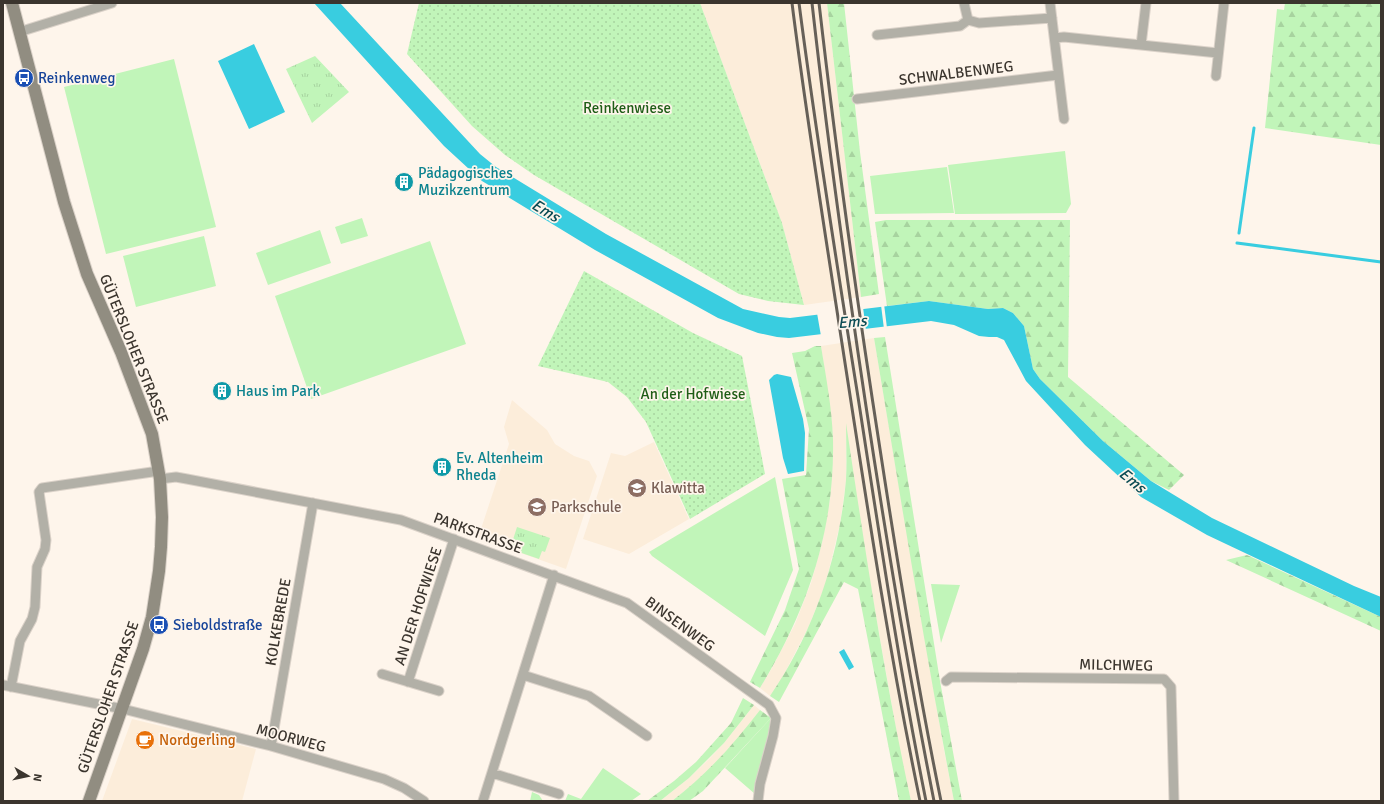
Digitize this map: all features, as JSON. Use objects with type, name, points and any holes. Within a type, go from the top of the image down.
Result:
[{"type":"main road","name":"GÜTERSLOHER STRASSE","points":[[12,3],[64,202],[87,274],[121,352],[152,434],[159,475],[162,517],[160,562],[156,596],[143,649],[123,709],[89,801]]},
{"type":"street","points":[[19,32],[112,3]]},
{"type":"street","points":[[964,3],[968,20]]},
{"type":"street","points":[[1050,3],[1064,119]]},
{"type":"street","points":[[1141,45],[1146,3]]},
{"type":"street","points":[[1216,76],[1224,3]]},
{"type":"street","points":[[968,20],[980,23],[1052,18]]},
{"type":"street","points":[[877,35],[960,26],[968,20]]},
{"type":"street","points":[[1055,38],[1064,37],[1218,53]]},
{"type":"street","name":"SCHWALBENWEG","points":[[857,99],[1058,75]]},
{"type":"street","points":[[7,686],[20,641],[32,619],[35,607],[37,567],[46,549],[39,492],[42,488],[159,475]]},
{"type":"street","name":"PARKSTRASSE","points":[[159,475],[401,520],[554,576]]},
{"type":"street","name":"KOLKEBREDE","points":[[271,746],[313,503]]},
{"type":"street","name":"AN DER HOFWIESE","points":[[408,682],[454,539]]},
{"type":"street","points":[[483,801],[554,576]]},
{"type":"street","name":"BINSENWEG","points":[[554,576],[627,603],[769,705],[776,718],[760,784],[758,801]]},
{"type":"street","name":"AN DER HOFWIESE","points":[[382,674],[439,692]]},
{"type":"street","points":[[523,674],[589,696],[647,736]]},
{"type":"street","name":"MILCHWEG","points":[[946,681],[951,677],[1164,679],[1171,687],[1174,801]]},
{"type":"street","name":"MOORWEG","points":[[7,686],[123,709],[271,746],[384,779],[404,788],[424,801]]},
{"type":"street","points":[[492,773],[559,794]]},
{"type":"shaded area","points":[[700,3],[827,3],[861,297],[804,305],[782,223]]},
{"type":"shaded area","points":[[874,338],[954,801],[911,801],[902,763],[867,565],[846,427],[846,481],[840,524],[825,586],[808,628],[779,684],[770,696],[760,688],[795,624],[811,583],[822,543],[830,500],[833,438],[821,346]]},
{"type":"shaded area","name":"Parkschule","points":[[512,400],[547,430],[555,444],[574,456],[589,461],[597,476],[566,569],[478,538],[509,444],[504,427]]},
{"type":"shaded area","name":"Klawitta","points":[[654,442],[689,519],[629,554],[583,539],[611,453],[625,456]]},
{"type":"shaded area","points":[[754,705],[760,710],[746,729],[714,765],[695,783],[672,801],[660,801],[689,778],[708,760],[724,743]]},
{"type":"shaded area","points":[[132,719],[256,749],[242,801],[102,801]]},
{"type":"green space","name":"Reinkenwiese","points":[[419,3],[700,3],[782,223],[804,305],[768,301],[739,294],[534,175],[505,155],[472,126],[407,54]]},
{"type":"green space","points":[[827,3],[844,3],[860,152],[879,294],[861,297]]},
{"type":"green space","points":[[1285,3],[1381,3],[1381,145],[1265,128],[1277,9],[1284,10]]},
{"type":"green space","points":[[315,56],[349,92],[312,123],[286,69]]},
{"type":"green space","points":[[174,59],[216,227],[106,254],[64,87]]},
{"type":"green space","points":[[1065,151],[1071,204],[1066,213],[955,214],[948,165]]},
{"type":"green space","points":[[947,167],[954,213],[875,214],[870,176]]},
{"type":"green space","points":[[362,218],[368,236],[341,244],[335,227]]},
{"type":"green space","points":[[886,220],[1070,220],[1068,377],[1184,475],[1169,490],[1151,481],[1103,441],[1040,379],[1033,369],[1024,326],[1013,313],[1003,308],[988,309],[929,301],[887,306],[875,222]]},
{"type":"green space","points":[[320,230],[331,263],[268,285],[256,253]]},
{"type":"green space","points":[[204,236],[216,286],[136,307],[123,256]]},
{"type":"green space","points":[[430,241],[466,344],[311,399],[275,296]]},
{"type":"green space","name":"An der Hofwiese","points":[[584,271],[693,333],[742,356],[765,474],[690,519],[646,422],[627,397],[608,382],[538,366]]},
{"type":"green space","points":[[885,337],[940,681],[962,801],[954,801],[932,685],[874,338]]},
{"type":"green space","points":[[815,346],[821,346],[831,416],[833,439],[829,506],[815,569],[804,600],[792,630],[760,688],[750,682],[785,610],[799,569],[782,479],[806,475],[809,429],[792,353],[805,351]]},
{"type":"green space","points":[[846,423],[884,660],[911,801],[899,801],[858,589],[844,582],[779,702],[770,696],[786,672],[812,620],[830,565],[843,509],[846,480]]},
{"type":"green space","points":[[775,477],[793,570],[765,636],[652,556],[649,552]]},
{"type":"green space","points":[[517,527],[550,538],[545,552],[542,551],[539,559],[510,549]]},
{"type":"green space","points":[[1247,555],[1381,617],[1381,631],[1226,560]]},
{"type":"green space","points":[[931,584],[960,585],[941,643]]},
{"type":"green space","points":[[743,698],[754,705],[724,743],[689,778],[660,801],[647,801],[696,762],[731,723]]},
{"type":"green space","points":[[760,710],[771,718],[703,791],[689,801],[672,801],[696,781],[719,758]]},
{"type":"green space","points":[[771,718],[770,735],[755,794],[725,768]]},
{"type":"green space","points":[[603,768],[641,794],[631,801],[565,801],[568,794],[581,799]]},
{"type":"green space","points":[[532,792],[539,795],[543,801],[530,801]]},
{"type":"water","name":"Ems","points":[[314,3],[340,3],[480,154],[496,167],[606,234],[743,309],[790,318],[929,301],[988,309],[1003,308],[1013,313],[1024,326],[1033,369],[1040,379],[1103,441],[1151,481],[1212,518],[1354,586],[1381,597],[1381,617],[1207,535],[1141,497],[1085,445],[1026,381],[1004,340],[997,337],[979,336],[954,325],[931,321],[789,338],[758,333],[718,318],[595,250],[482,181],[444,146]]},
{"type":"water","points":[[254,44],[285,112],[249,129],[218,61]]},
{"type":"water","points":[[777,374],[791,377],[803,419],[805,433],[804,471],[788,474],[783,458],[769,380]]},
{"type":"water","points":[[844,649],[854,667],[849,670],[839,652]]},
{"type":"pier","points":[[884,304],[887,328],[884,329],[881,305]]},
{"type":"pier","points":[[863,307],[866,331],[821,336],[817,313]]},
{"type":"waterway","points":[[1239,233],[1254,128]]},
{"type":"waterway","points":[[1237,243],[1381,262]]},
{"type":"railway","points":[[792,3],[815,170],[868,511],[887,627],[920,801]]},
{"type":"railway","points":[[799,3],[812,102],[898,650],[926,801]]},
{"type":"railway","points":[[812,3],[835,187],[869,424],[899,613],[934,801]]},
{"type":"railway","points":[[819,3],[840,171],[871,393],[908,625],[941,801]]},
{"type":"place","name":"Reinkenweg","points":[[24,78]]},
{"type":"place","name":"Pädagogisches Muzikzentrum","points":[[404,182]]},
{"type":"place","name":"Haus im Park","points":[[222,391]]},
{"type":"place","name":"Ev. Altenheim Rheda","points":[[442,467]]},
{"type":"place","name":"Klawitta","points":[[637,488]]},
{"type":"place","name":"Parkschule","points":[[537,507]]},
{"type":"place","name":"Sieboldstraße","points":[[159,625]]},
{"type":"place","name":"Nordgerling","points":[[145,740]]}]
